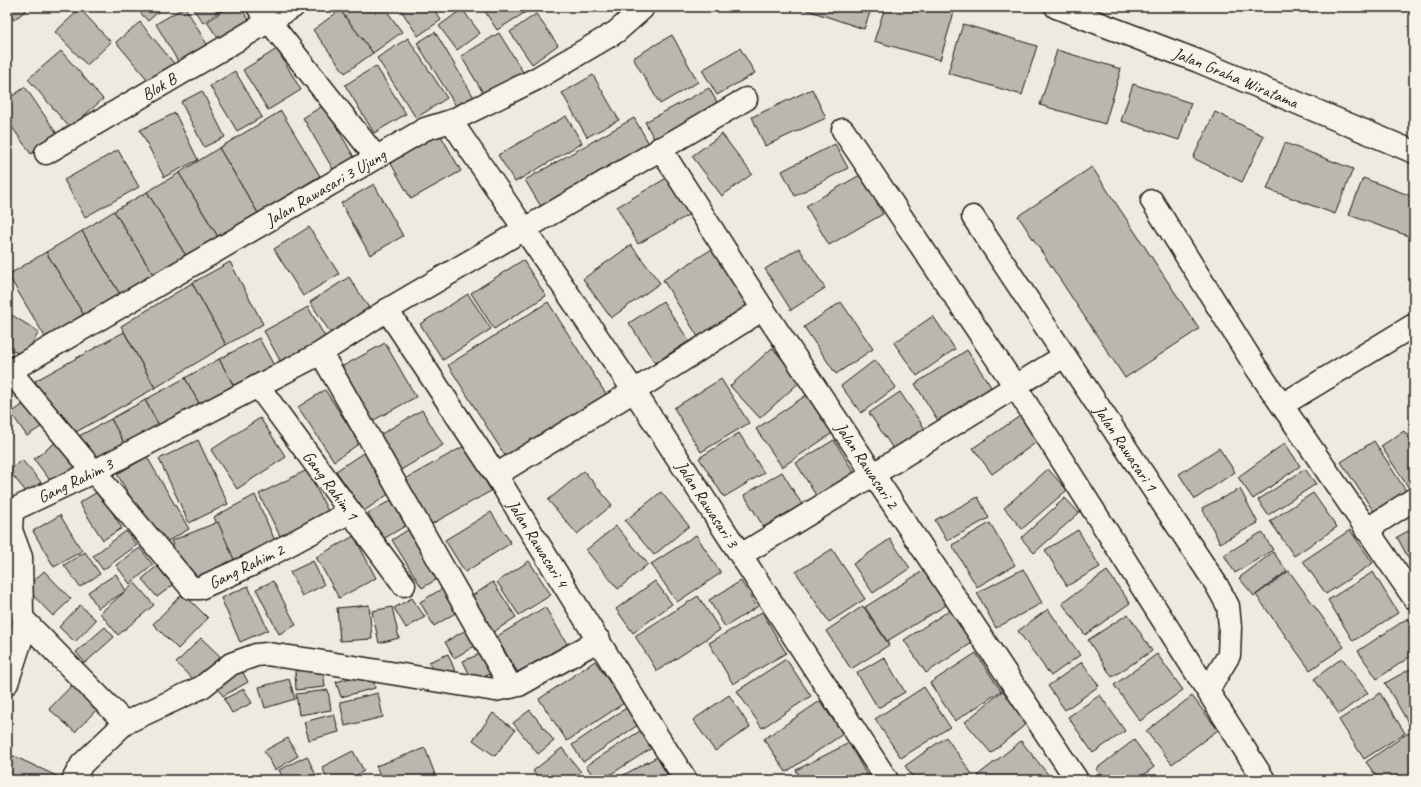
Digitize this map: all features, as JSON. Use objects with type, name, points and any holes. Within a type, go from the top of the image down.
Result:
[{"type":"street","name":"Blok B","points":[[46,153],[265,14],[293,7]]},
{"type":"street","name":"Jalan Graha Wiratama","points":[[1056,7],[1198,61],[1414,152]]},
{"type":"street","name":"Jalan Rawasari 3 Ujung","points":[[93,472],[10,371],[376,157],[425,130],[450,121],[536,79],[616,32],[642,9]]},
{"type":"street","points":[[265,14],[376,157]]},
{"type":"street","name":"Gang Rahim 3","points":[[24,620],[22,615],[21,557],[11,530],[12,513],[17,508],[93,472],[321,353],[387,310],[525,230],[660,148],[746,99]]},
{"type":"street","name":"Jalan Rawasari 3","points":[[450,121],[634,391],[887,780]]},
{"type":"street","points":[[843,130],[1015,386],[1264,780]]},
{"type":"street","name":"Jalan Rawasari 2","points":[[660,148],[763,309],[1077,780]]},
{"type":"street","points":[[1152,201],[1256,366],[1366,530],[1414,598]]},
{"type":"street","name":"Jalan Rawasari 1","points":[[973,217],[1216,584],[1228,606],[1230,627],[1229,655],[1208,690]]},
{"type":"street","points":[[496,475],[634,391],[763,309]]},
{"type":"street","name":"Jalan Rawasari 4","points":[[387,310],[496,475],[686,780]]},
{"type":"street","points":[[1282,405],[1414,325]]},
{"type":"street","points":[[321,353],[511,687]]},
{"type":"street","points":[[741,555],[1064,356]]},
{"type":"street","name":"Gang Rahim 1","points":[[258,386],[404,585]]},
{"type":"street","name":"Gang Rahim 2","points":[[93,472],[191,588],[195,589],[252,565],[350,512]]},
{"type":"street","points":[[1366,530],[1414,499]]},
{"type":"street","points":[[24,620],[125,723]]},
{"type":"street","points":[[7,682],[21,640],[24,620]]},
{"type":"street","points":[[73,780],[82,764],[125,723],[202,687],[231,664],[246,658],[266,654],[482,690],[495,690],[511,687],[530,680],[599,640]]},
{"type":"building","points":[[7,7],[30,7],[14,20],[7,11]]},
{"type":"building","points":[[135,7],[164,7],[148,21]]},
{"type":"building","points":[[185,7],[209,48],[180,65],[156,24]]},
{"type":"building","points":[[192,7],[225,7],[203,23]]},
{"type":"building","points":[[228,7],[240,7],[252,24],[222,44],[207,22]]},
{"type":"building","points":[[344,7],[384,7],[402,32],[373,53],[340,10]]},
{"type":"building","points":[[399,7],[432,7],[441,20],[418,36]]},
{"type":"building","points":[[482,7],[526,7],[529,10],[497,30]]},
{"type":"building","points":[[798,7],[872,7],[864,29]]},
{"type":"building","points":[[885,7],[937,7],[954,12],[940,60],[874,41]]},
{"type":"building","points":[[80,9],[111,42],[87,65],[55,32]]},
{"type":"building","points":[[462,9],[480,33],[457,50],[439,26]]},
{"type":"building","points":[[340,10],[373,53],[345,73],[313,30]]},
{"type":"building","points":[[536,14],[558,45],[532,64],[510,32]]},
{"type":"building","points":[[140,22],[177,67],[153,86],[116,42]]},
{"type":"building","points":[[963,24],[1037,46],[1022,95],[948,73]]},
{"type":"building","points":[[435,32],[478,104],[461,114],[417,43]]},
{"type":"building","points":[[499,33],[526,77],[488,101],[461,56]]},
{"type":"building","points":[[672,35],[698,82],[660,104],[633,58]]},
{"type":"building","points":[[408,38],[447,98],[416,118],[377,58]]},
{"type":"building","points":[[740,48],[755,73],[717,95],[702,70]]},
{"type":"building","points":[[277,49],[301,90],[268,110],[243,70]]},
{"type":"building","points":[[1057,50],[1121,69],[1105,124],[1040,105]]},
{"type":"building","points":[[61,51],[103,99],[70,128],[28,79]]},
{"type":"building","points":[[376,66],[406,114],[374,133],[345,85]]},
{"type":"building","points":[[235,71],[262,117],[237,131],[210,86]]},
{"type":"building","points":[[593,75],[619,120],[587,137],[562,93]]},
{"type":"building","points":[[1133,84],[1191,103],[1179,140],[1121,121]]},
{"type":"building","points":[[25,87],[58,135],[31,154],[7,120],[7,100]]},
{"type":"building","points":[[709,88],[722,111],[658,146],[645,122]]},
{"type":"building","points":[[812,89],[826,118],[765,146],[752,117]]},
{"type":"building","points":[[202,91],[225,137],[204,147],[181,102]]},
{"type":"building","points":[[324,105],[358,164],[337,176],[303,118]]},
{"type":"building","points":[[281,111],[320,176],[258,213],[219,148]]},
{"type":"building","points":[[1215,112],[1264,136],[1242,182],[1193,158]]},
{"type":"building","points":[[175,113],[198,160],[164,177],[140,130]]},
{"type":"building","points":[[566,116],[582,143],[515,182],[498,155]]},
{"type":"building","points":[[634,118],[651,147],[543,210],[525,180]]},
{"type":"building","points":[[440,134],[461,171],[411,199],[390,162]]},
{"type":"building","points":[[722,134],[752,174],[722,196],[692,156]]},
{"type":"building","points":[[1285,143],[1353,169],[1335,214],[1267,189]]},
{"type":"building","points":[[835,144],[848,168],[795,196],[782,171]]},
{"type":"building","points":[[219,148],[258,213],[218,237],[179,173]]},
{"type":"building","points":[[118,150],[139,187],[85,217],[64,180]]},
{"type":"building","points":[[1092,167],[1199,329],[1125,378],[1018,216]]},
{"type":"building","points":[[179,173],[218,237],[186,256],[147,192]]},
{"type":"building","points":[[860,175],[883,214],[829,245],[806,206]]},
{"type":"building","points":[[670,176],[692,213],[638,244],[617,207]]},
{"type":"building","points":[[1363,178],[1414,197],[1414,238],[1349,215]]},
{"type":"building","points":[[374,184],[403,236],[370,255],[341,203]]},
{"type":"building","points":[[147,192],[186,256],[154,276],[114,211]]},
{"type":"building","points":[[114,211],[154,276],[121,296],[82,231]]},
{"type":"building","points":[[309,227],[339,274],[303,296],[274,249]]},
{"type":"building","points":[[82,231],[121,296],[85,317],[46,252]]},
{"type":"building","points":[[631,245],[660,283],[611,318],[583,279]]},
{"type":"building","points":[[799,248],[825,288],[791,310],[765,269]]},
{"type":"building","points":[[712,249],[748,307],[698,337],[663,280]]},
{"type":"building","points":[[46,252],[85,317],[47,340],[8,275]]},
{"type":"building","points":[[523,260],[546,296],[494,329],[471,293]]},
{"type":"building","points":[[230,262],[263,324],[226,345],[192,283]]},
{"type":"building","points":[[349,277],[373,314],[334,338],[310,302]]},
{"type":"building","points":[[192,283],[226,345],[155,388],[121,326]]},
{"type":"building","points":[[468,294],[491,329],[443,360],[420,324]]},
{"type":"building","points":[[663,301],[689,341],[655,363],[629,323]]},
{"type":"building","points":[[548,302],[609,399],[509,462],[448,365]]},
{"type":"building","points":[[841,302],[873,349],[836,374],[804,327]]},
{"type":"building","points":[[308,307],[329,344],[284,368],[264,331]]},
{"type":"building","points":[[7,312],[39,332],[24,357],[7,347]]},
{"type":"building","points":[[933,316],[955,349],[917,376],[894,343]]},
{"type":"building","points":[[124,332],[155,388],[67,437],[35,381]]},
{"type":"building","points":[[259,338],[276,369],[236,390],[219,359]]},
{"type":"building","points":[[385,343],[416,397],[365,425],[334,371]]},
{"type":"building","points":[[772,348],[802,380],[760,418],[730,386]]},
{"type":"building","points":[[967,350],[995,393],[942,427],[915,384]]},
{"type":"building","points":[[219,359],[236,390],[202,409],[185,378]]},
{"type":"building","points":[[875,360],[896,387],[861,413],[841,386]]},
{"type":"building","points":[[185,378],[202,409],[162,431],[145,400]]},
{"type":"building","points":[[721,379],[749,423],[701,452],[674,408]]},
{"type":"building","points":[[325,390],[360,443],[334,461],[298,407]]},
{"type":"building","points":[[811,392],[837,430],[782,467],[756,429]]},
{"type":"building","points":[[900,392],[927,432],[896,453],[869,413]]},
{"type":"building","points":[[145,400],[162,431],[128,450],[111,419]]},
{"type":"building","points":[[28,401],[44,425],[27,436],[11,413]]},
{"type":"building","points":[[422,410],[443,445],[399,471],[378,436]]},
{"type":"building","points":[[1023,414],[1041,439],[992,474],[973,448]]},
{"type":"building","points":[[260,418],[286,457],[237,489],[211,450]]},
{"type":"building","points":[[111,419],[128,450],[94,469],[77,437]]},
{"type":"building","points":[[1404,431],[1414,446],[1414,492],[1412,493],[1381,446]]},
{"type":"building","points":[[739,433],[764,473],[724,497],[699,458]]},
{"type":"building","points":[[61,438],[82,466],[55,487],[34,459]]},
{"type":"building","points":[[198,440],[228,504],[189,523],[159,459]]},
{"type":"building","points":[[834,440],[858,479],[820,502],[796,463]]},
{"type":"building","points":[[1374,441],[1408,494],[1376,515],[1341,462]]},
{"type":"building","points":[[1285,443],[1300,466],[1253,499],[1238,477]]},
{"type":"building","points":[[466,445],[491,491],[430,525],[405,479]]},
{"type":"building","points":[[1219,448],[1235,472],[1195,499],[1179,474]]},
{"type":"building","points":[[366,451],[393,491],[364,511],[336,471]]},
{"type":"building","points":[[147,457],[189,529],[159,546],[117,474]]},
{"type":"building","points":[[22,460],[41,482],[28,494],[9,471]]},
{"type":"building","points":[[1048,469],[1067,490],[1022,529],[1004,508]]},
{"type":"building","points":[[1305,469],[1316,484],[1268,515],[1258,500]]},
{"type":"building","points":[[307,470],[330,515],[282,540],[259,494]]},
{"type":"building","points":[[584,471],[612,505],[577,534],[548,500]]},
{"type":"building","points":[[782,472],[806,511],[768,534],[744,495]]},
{"type":"building","points":[[1240,489],[1258,523],[1220,543],[1202,508]]},
{"type":"building","points":[[99,491],[122,528],[103,540],[79,503]]},
{"type":"building","points":[[661,492],[689,526],[654,555],[625,521]]},
{"type":"building","points":[[1313,493],[1337,527],[1294,556],[1270,521]]},
{"type":"building","points":[[255,495],[276,543],[233,564],[214,517]]},
{"type":"building","points":[[397,497],[412,522],[383,539],[368,513]]},
{"type":"building","points":[[978,497],[989,518],[947,541],[935,520]]},
{"type":"building","points":[[1065,498],[1079,513],[1034,553],[1021,538]]},
{"type":"building","points":[[491,512],[511,543],[465,572],[445,540]]},
{"type":"building","points":[[60,515],[82,551],[54,567],[33,531]]},
{"type":"building","points":[[218,522],[235,562],[188,581],[171,541]]},
{"type":"building","points":[[990,523],[1015,565],[977,587],[952,545]]},
{"type":"building","points":[[414,526],[444,575],[422,588],[392,540]]},
{"type":"building","points":[[616,526],[648,564],[618,589],[586,550]]},
{"type":"building","points":[[1414,528],[1414,561],[1411,563],[1397,537]]},
{"type":"building","points":[[1078,530],[1100,567],[1067,586],[1045,550]]},
{"type":"building","points":[[1350,530],[1373,563],[1326,594],[1303,561]]},
{"type":"building","points":[[126,531],[137,545],[103,570],[93,556]]},
{"type":"building","points":[[1262,532],[1273,550],[1235,573],[1224,555]]},
{"type":"building","points":[[696,535],[721,573],[677,602],[651,564]]},
{"type":"building","points":[[354,536],[376,578],[339,598],[316,557]]},
{"type":"building","points":[[890,539],[910,568],[873,593],[853,564]]},
{"type":"building","points":[[140,548],[153,565],[130,584],[116,565]]},
{"type":"building","points":[[832,549],[865,599],[829,622],[796,572]]},
{"type":"building","points":[[85,552],[100,574],[80,587],[64,565]]},
{"type":"building","points":[[1273,552],[1287,571],[1254,596],[1239,578]]},
{"type":"building","points":[[313,561],[324,585],[302,596],[290,572]]},
{"type":"building","points":[[529,561],[551,595],[519,615],[497,582]]},
{"type":"building","points":[[157,566],[173,585],[157,597],[142,579]]},
{"type":"building","points":[[931,566],[953,601],[887,641],[865,607]]},
{"type":"building","points":[[1023,569],[1042,603],[996,628],[977,593]]},
{"type":"building","points":[[44,571],[71,599],[53,616],[26,588]]},
{"type":"building","points":[[1107,571],[1130,603],[1085,635],[1062,603]]},
{"type":"building","points":[[1289,571],[1344,647],[1310,670],[1256,595]]},
{"type":"building","points":[[1373,572],[1398,613],[1353,641],[1328,600]]},
{"type":"building","points":[[116,574],[126,591],[98,608],[88,592]]},
{"type":"building","points":[[273,581],[296,625],[279,634],[256,589]]},
{"type":"building","points":[[655,581],[672,604],[633,633],[616,609]]},
{"type":"building","points":[[741,581],[757,607],[725,627],[709,600]]},
{"type":"building","points":[[493,582],[516,617],[492,633],[469,598]]},
{"type":"building","points":[[135,583],[154,605],[118,635],[100,613]]},
{"type":"building","points":[[448,585],[462,609],[434,626],[420,602]]},
{"type":"building","points":[[248,586],[268,630],[240,642],[221,598]]},
{"type":"building","points":[[183,593],[208,618],[178,649],[153,624]]},
{"type":"building","points":[[698,596],[720,630],[657,671],[635,636]]},
{"type":"building","points":[[412,598],[425,617],[406,628],[394,608]]},
{"type":"building","points":[[80,605],[96,620],[75,642],[59,627]]},
{"type":"building","points":[[369,605],[372,639],[340,641],[337,608]]},
{"type":"building","points":[[863,606],[889,645],[851,669],[826,631]]},
{"type":"building","points":[[392,607],[399,638],[379,643],[372,611]]},
{"type":"building","points":[[545,607],[569,647],[520,676],[496,637]]},
{"type":"building","points":[[1048,609],[1080,655],[1051,676],[1018,631]]},
{"type":"building","points":[[950,610],[972,643],[926,673],[904,640]]},
{"type":"building","points":[[762,612],[786,653],[733,684],[709,643]]},
{"type":"building","points":[[1128,614],[1152,651],[1112,677],[1088,640]]},
{"type":"building","points":[[1408,618],[1414,627],[1414,654],[1377,679],[1358,651]]},
{"type":"building","points":[[105,627],[114,637],[85,663],[76,652]]},
{"type":"building","points":[[466,630],[475,646],[454,658],[445,642]]},
{"type":"building","points":[[201,638],[222,658],[197,683],[176,663]]},
{"type":"building","points":[[487,651],[496,671],[473,682],[463,661]]},
{"type":"building","points":[[976,653],[1001,691],[955,721],[930,683]]},
{"type":"building","points":[[448,654],[455,671],[436,678],[429,662]]},
{"type":"building","points":[[1157,654],[1183,690],[1140,721],[1114,685]]},
{"type":"building","points":[[884,657],[905,692],[878,708],[857,673]]},
{"type":"building","points":[[1342,658],[1368,693],[1339,714],[1314,679]]},
{"type":"building","points":[[786,659],[811,696],[762,728],[737,691]]},
{"type":"building","points":[[595,661],[624,703],[567,741],[539,699]]},
{"type":"building","points":[[1082,662],[1099,686],[1065,710],[1048,686]]},
{"type":"building","points":[[240,667],[248,682],[223,696],[214,681]]},
{"type":"building","points":[[1414,667],[1414,721],[1409,724],[1385,683]]},
{"type":"building","points":[[323,668],[325,687],[296,690],[295,671]]},
{"type":"building","points":[[372,672],[375,688],[341,697],[336,682]]},
{"type":"building","points":[[289,679],[295,699],[265,708],[259,687]]},
{"type":"building","points":[[77,680],[102,704],[75,732],[49,709]]},
{"type":"building","points":[[924,687],[950,727],[901,758],[875,719]]},
{"type":"building","points":[[1006,688],[1032,719],[991,753],[965,722]]},
{"type":"building","points":[[244,689],[252,703],[232,713],[224,699]]},
{"type":"building","points":[[328,690],[331,710],[299,715],[296,694]]},
{"type":"building","points":[[378,693],[383,717],[345,726],[340,702]]},
{"type":"building","points":[[1380,693],[1405,733],[1364,759],[1339,720]]},
{"type":"building","points":[[729,695],[750,727],[715,751],[693,720]]},
{"type":"building","points":[[1100,695],[1125,731],[1093,753],[1068,717]]},
{"type":"building","points":[[1192,696],[1218,730],[1172,764],[1146,731]]},
{"type":"building","points":[[820,701],[843,734],[786,772],[764,739]]},
{"type":"building","points":[[629,706],[641,723],[583,762],[572,745]]},
{"type":"building","points":[[530,710],[554,741],[538,754],[513,723]]},
{"type":"building","points":[[493,713],[515,730],[495,756],[473,740]]},
{"type":"building","points":[[334,714],[339,732],[309,740],[304,722]]},
{"type":"building","points":[[646,727],[658,744],[602,780],[596,780],[586,766]]},
{"type":"building","points":[[1408,733],[1414,741],[1414,780],[1379,780],[1366,762]]},
{"type":"building","points":[[946,737],[972,774],[963,780],[915,780],[905,766]]},
{"type":"building","points":[[288,738],[298,756],[275,770],[264,751]]},
{"type":"building","points":[[1134,740],[1154,767],[1137,780],[1105,780],[1096,769]]},
{"type":"building","points":[[1021,741],[1051,778],[1048,780],[982,780],[978,775]]},
{"type":"building","points":[[849,743],[869,779],[801,780],[796,770]]},
{"type":"building","points":[[425,748],[437,780],[382,780],[376,766]]},
{"type":"building","points":[[562,748],[581,772],[571,780],[540,780],[533,771]]},
{"type":"building","points":[[353,751],[364,771],[347,780],[328,780],[322,767]]},
{"type":"building","points":[[7,753],[61,778],[60,780],[7,780]]},
{"type":"building","points":[[307,756],[318,780],[284,780],[279,770]]},
{"type":"building","points":[[657,757],[670,780],[614,780]]}]
